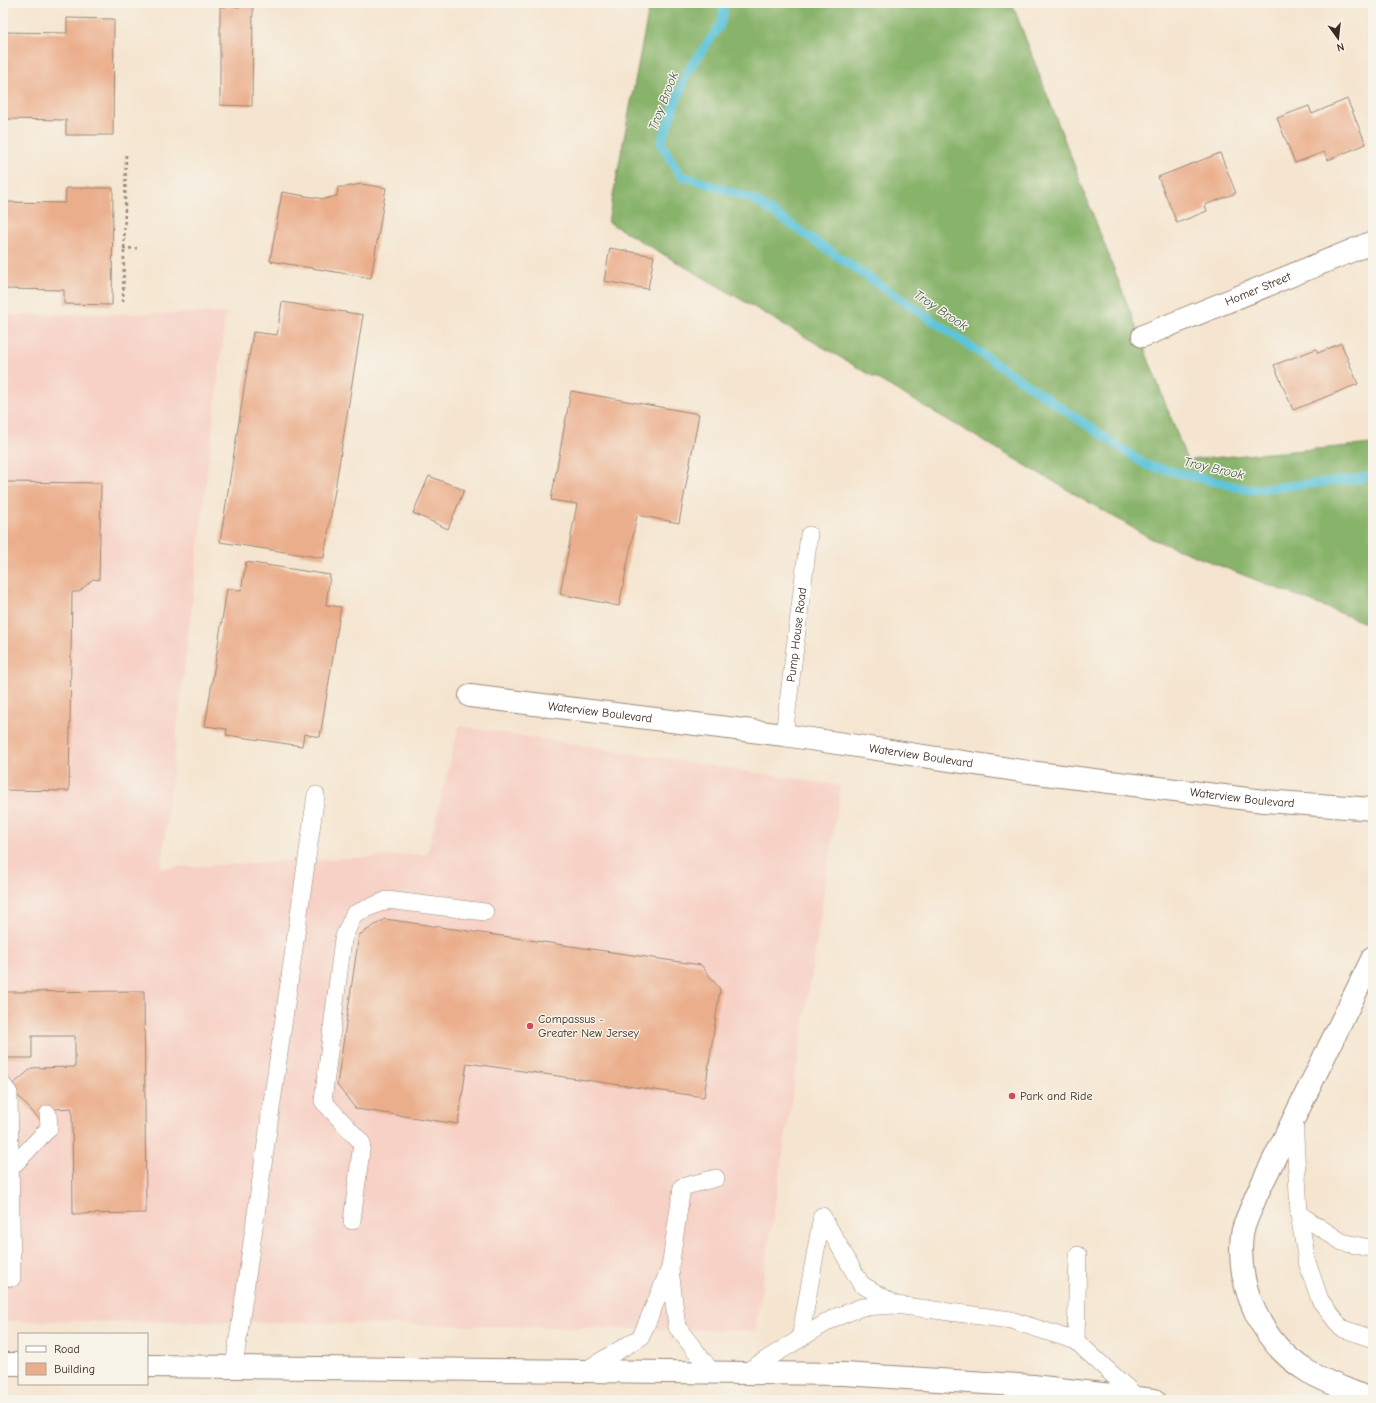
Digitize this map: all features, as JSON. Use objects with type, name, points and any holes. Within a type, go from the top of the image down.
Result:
[{"type":"main road","name":"Homer Street","points":[[1143,336],[1373,242]]},
{"type":"main road","name":"Waterview Boulevard","points":[[470,696],[784,735],[1037,773],[1264,801],[1373,809]]},
{"type":"main road","points":[[1371,1400],[1307,1371],[1291,1359],[1264,1328],[1250,1300],[1243,1272],[1242,1232],[1256,1196],[1373,957]]},
{"type":"main road","points":[[3,1364],[18,1364]]},
{"type":"main road","points":[[148,1366],[844,1374],[1033,1386],[1146,1399]]},
{"type":"lane","name":"Pump House Road","points":[[784,735],[809,535]]},
{"type":"lane","points":[[234,1368],[316,795]]},
{"type":"lane","points":[[352,1221],[362,1143],[322,1101],[343,939],[354,914],[387,900],[485,912]]},
{"type":"lane","points":[[6,1085],[9,1093],[12,1278]]},
{"type":"lane","points":[[10,1168],[49,1128],[48,1114]]},
{"type":"lane","points":[[1294,1117],[1300,1214],[1307,1262],[1320,1300],[1341,1328],[1373,1339]]},
{"type":"lane","points":[[584,1371],[641,1337],[670,1268],[682,1187],[716,1178]]},
{"type":"lane","points":[[1300,1214],[1342,1242],[1373,1249]]},
{"type":"lane","points":[[800,1339],[822,1216],[861,1284],[896,1305]]},
{"type":"lane","points":[[1076,1341],[1078,1255]]},
{"type":"lane","points":[[670,1268],[677,1327],[712,1372]]},
{"type":"lane","points":[[744,1373],[834,1318],[862,1307],[896,1305],[1011,1320],[1076,1341],[1146,1399]]},
{"type":"path","points":[[123,302],[126,155]]},
{"type":"path","points":[[123,249],[137,248]]},
{"type":"shaded area","points":[[226,313],[161,868],[427,854],[459,726],[841,786],[755,1331],[271,1322],[3,1321],[3,315]]},
{"type":"green space","points":[[650,3],[1012,3],[1187,460],[1373,444],[1373,626],[1152,539],[608,222]]},
{"type":"building","points":[[220,7],[253,7],[252,106],[220,105]]},
{"type":"building","points":[[67,18],[114,19],[113,135],[66,135],[66,120],[3,119],[3,32],[67,33]]},
{"type":"building","points":[[1347,99],[1366,144],[1328,160],[1324,152],[1295,163],[1277,118],[1309,106],[1312,114]]},
{"type":"building","points":[[1220,153],[1236,193],[1205,205],[1207,211],[1177,223],[1158,177]]},
{"type":"building","points":[[361,184],[386,188],[371,278],[270,261],[282,192],[324,199],[337,196],[338,187]]},
{"type":"building","points":[[66,188],[113,188],[112,305],[64,304],[64,290],[3,289],[3,202],[65,203]]},
{"type":"building","points":[[610,248],[654,256],[648,289],[604,281]]},
{"type":"building","points":[[282,302],[363,315],[324,558],[220,542],[253,332],[277,335]]},
{"type":"building","points":[[1341,343],[1358,384],[1293,410],[1274,365],[1316,349],[1318,353]]},
{"type":"building","points":[[571,391],[699,414],[679,523],[637,515],[619,606],[560,594],[577,504],[551,500]]},
{"type":"building","points":[[429,476],[464,490],[448,529],[413,513]]},
{"type":"building","points":[[3,482],[101,483],[99,580],[93,579],[79,592],[72,592],[69,791],[3,790]]},
{"type":"building","points":[[246,562],[330,575],[326,605],[341,607],[320,737],[304,734],[302,746],[226,735],[227,729],[205,726],[227,589],[241,590]]},
{"type":"building","name":"Compassus - Greater New Jersey","points":[[385,919],[701,965],[720,989],[704,1097],[467,1063],[458,1124],[356,1109],[337,1085],[359,935]]},
{"type":"building","points":[[144,991],[146,1213],[73,1214],[72,1108],[54,1109],[40,1120],[10,1087],[32,1068],[75,1067],[75,1036],[32,1036],[32,1058],[3,1058],[3,992]]},
{"type":"waterway","name":"Troy Brook","points":[[725,3],[721,24],[687,72],[661,143],[680,175],[753,199],[1146,465],[1250,490],[1358,479],[1373,476]]},
{"type":"place","name":"Compassus - Greater New Jersey","points":[[530,1026]]},
{"type":"place","name":"Park and Ride","points":[[1012,1096]]}]
